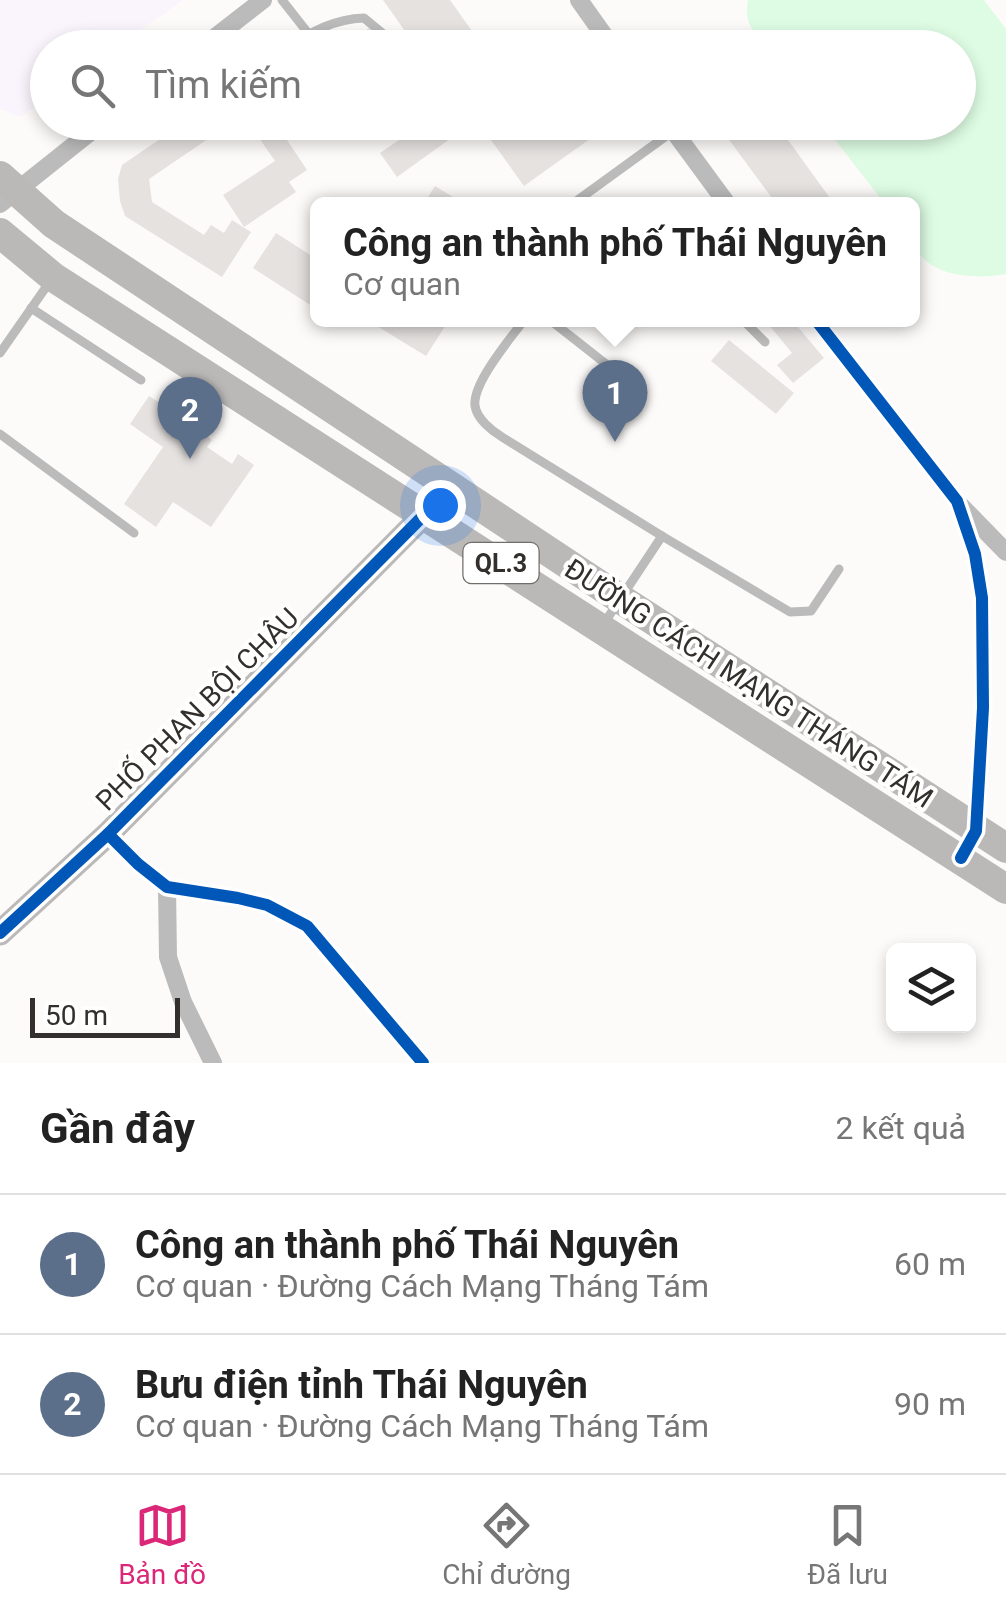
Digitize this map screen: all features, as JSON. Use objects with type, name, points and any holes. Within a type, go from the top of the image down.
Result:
[{"type":"highway","name":"ĐƯỜNG CÁCH MẠNG THÁNG TÁM","points":[[5,190],[619,598],[1006,848]]},
{"type":"highway","name":"ĐƯỜNG CÁCH MẠNG THÁNG TÁM","points":[[0,234],[53,278],[1004,884]]},
{"type":"street","points":[[224,30],[262,0]]},
{"type":"street","points":[[578,0],[600,30]]},
{"type":"street","points":[[5,190],[77,140]]},
{"type":"street","points":[[680,140],[723,197]]},
{"type":"street","points":[[821,327],[957,501],[1004,547]]},
{"type":"street","points":[[957,501],[975,554],[982,598],[983,708],[976,831],[961,858]]},
{"type":"street","name":"PHỐ PHAN BỘI CHÂU","points":[[0,933],[108,834],[424,514]]},
{"type":"street","points":[[108,834],[167,887],[267,906],[307,926],[423,1063]]},
{"type":"street","points":[[167,887],[168,958],[183,1002],[213,1063]]},
{"type":"lane","points":[[282,0],[306,30]]},
{"type":"lane","points":[[316,30],[348,18],[364,18],[378,30]]},
{"type":"lane","points":[[579,197],[653,140]]},
{"type":"lane","points":[[0,353],[53,278]]},
{"type":"lane","points":[[32,308],[141,380]]},
{"type":"lane","points":[[519,327],[488,372],[475,406],[482,420],[502,437],[790,612],[810,612],[839,569]]},
{"type":"lane","points":[[559,327],[620,375]]},
{"type":"lane","points":[[750,327],[766,342]]},
{"type":"lane","points":[[0,434],[134,534]]},
{"type":"lane","points":[[601,627],[662,536]]},
{"type":"shaded area","points":[[0,0],[183,0],[141,30],[30,30],[30,110],[21,117],[0,109]]},
{"type":"green space","points":[[748,0],[984,0],[1006,29],[1006,274],[950,273],[926,260],[920,253],[920,197],[880,197],[835,140],[976,140],[976,30],[753,30]]},
{"type":"building","points":[[383,0],[450,0],[471,30],[404,30]]},
{"type":"building","points":[[159,140],[206,140],[149,179],[152,202],[204,235],[211,225],[224,233],[232,220],[251,232],[222,277],[125,216],[118,179],[122,165]]},
{"type":"building","points":[[260,140],[287,140],[307,170],[289,182],[296,192],[244,227],[223,195],[275,161]]},
{"type":"building","points":[[399,140],[448,140],[397,177],[380,153]]},
{"type":"building","points":[[491,140],[588,140],[524,186]]},
{"type":"building","points":[[729,140],[788,140],[829,197],[771,197]]},
{"type":"building","points":[[435,186],[453,197],[428,197]]},
{"type":"building","points":[[276,233],[310,255],[310,305],[253,268]]},
{"type":"building","points":[[378,327],[445,327],[426,356]]},
{"type":"building","points":[[771,327],[798,327],[824,358],[793,383],[777,365],[792,353]]},
{"type":"building","points":[[729,340],[794,393],[776,414],[711,361]]},
{"type":"building","points":[[149,396],[168,408],[162,417],[185,433],[191,425],[212,440],[207,447],[232,464],[238,454],[254,465],[211,527],[173,502],[156,527],[124,504],[163,447],[130,424]]},
{"type":"cycle path","points":[[821,327],[957,501],[975,554],[982,598],[983,708],[976,831],[961,858]]},
{"type":"cycle path","points":[[0,933],[108,834],[425,514]]},
{"type":"cycle path","points":[[108,834],[167,887],[267,905],[307,926],[423,1063]]},
{"type":"place","name":"Công an thành phố Thái Nguyên","points":[[615,442]]},
{"type":"place","name":"Bưu điện tỉnh Thái Nguyên","points":[[190,459]]}]
